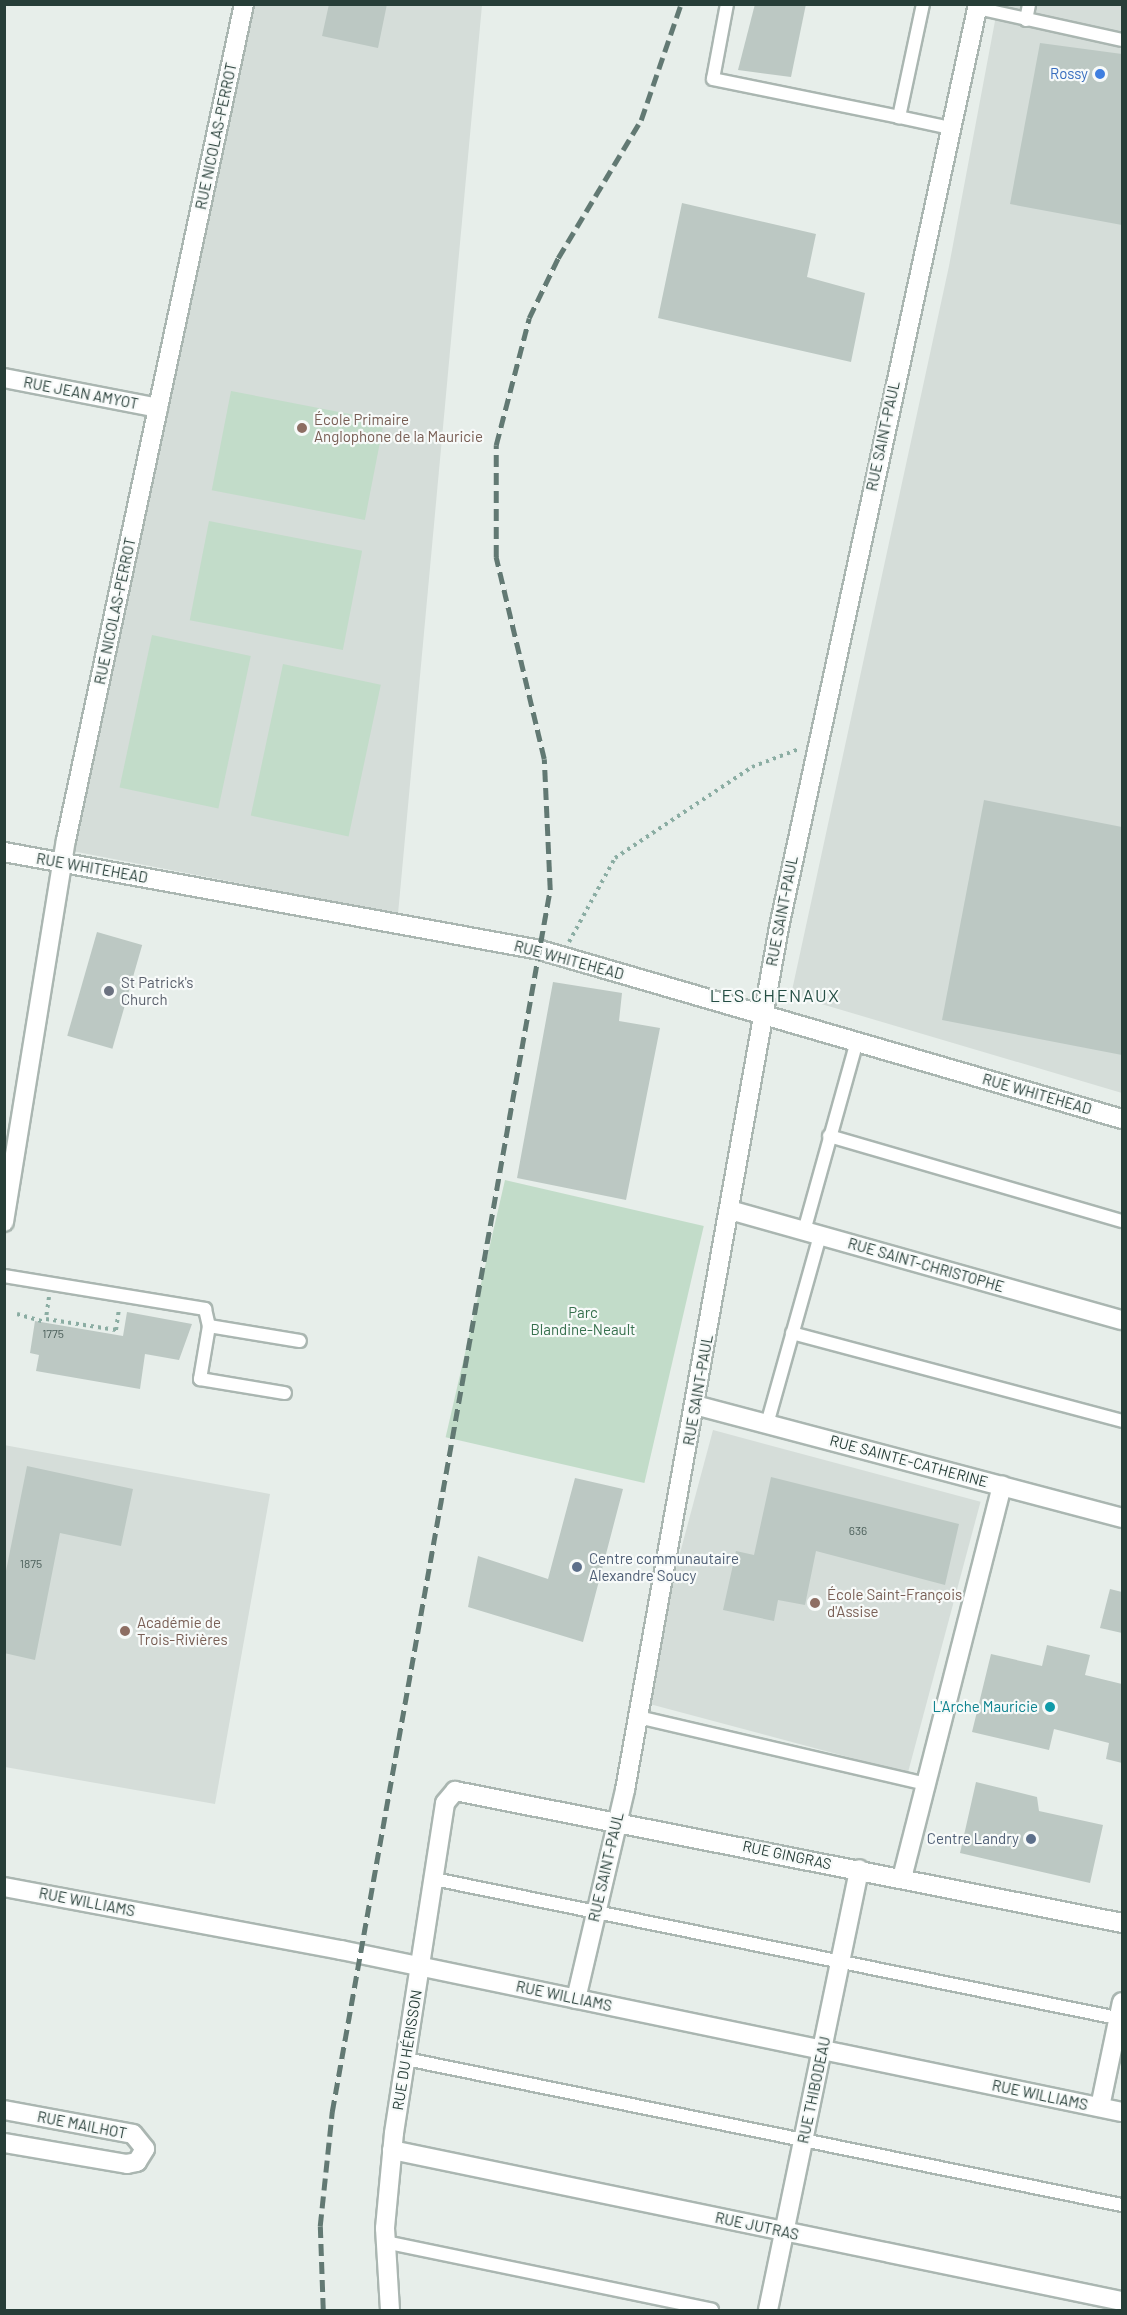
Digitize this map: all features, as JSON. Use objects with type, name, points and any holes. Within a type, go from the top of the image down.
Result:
[{"type":"street","name":"RUE NICOLAS-PERROT","points":[[4,1222],[62,862],[244,4]]},
{"type":"street","name":"RUE SAINT-PAUL","points":[[576,1999],[638,1717],[695,1405],[762,1014],[817,743],[977,6]]},
{"type":"street","name":"RUE JEAN AMYOT","points":[[4,378],[158,408]]},
{"type":"street","name":"RUE WHITEHEAD","points":[[4,852],[561,956],[1122,1119]]},
{"type":"street","name":"RUE SAINT-CHRISTOPHE","points":[[729,1210],[1122,1320]]},
{"type":"street","name":"RUE SAINTE-CATHERINE","points":[[695,1405],[1122,1518]]},
{"type":"street","points":[[902,1878],[1002,1486]]},
{"type":"street","name":"RUE GINGRAS","points":[[452,1794],[464,1790],[1122,1923]]},
{"type":"street","name":"RUE DU HÉRISSON","points":[[390,2310],[385,2242],[392,2150],[445,1803],[452,1794]]},
{"type":"street","name":"RUE THIBODEAU","points":[[768,2310],[859,1869]]},
{"type":"street","name":"RUE WILLIAMS","points":[[4,1887],[420,1966],[1122,2112]]},
{"type":"street","points":[[1100,2107],[1121,2013]]},
{"type":"street","name":"RUE MAILHOT","points":[[4,2110],[133,2134],[145,2149],[138,2162],[127,2164],[4,2143]]},
{"type":"street","name":"RUE JUTRAS","points":[[392,2150],[1122,2301]]},
{"type":"lane","points":[[727,4],[714,79],[950,128]]},
{"type":"lane","points":[[899,117],[923,4]]},
{"type":"lane","points":[[1026,20],[1029,4]]},
{"type":"lane","points":[[977,6],[1026,20],[1122,40]]},
{"type":"lane","points":[[767,1424],[792,1332],[829,1136],[857,1041]]},
{"type":"lane","points":[[829,1136],[1122,1221]]},
{"type":"lane","points":[[4,1276],[205,1310],[209,1326],[200,1379],[285,1393]]},
{"type":"lane","points":[[209,1326],[300,1341]]},
{"type":"lane","points":[[792,1332],[1122,1421]]},
{"type":"lane","points":[[638,1717],[926,1784]]},
{"type":"lane","points":[[434,1879],[1121,2013]]},
{"type":"lane","points":[[406,2059],[1122,2205]]},
{"type":"lane","points":[[385,2242],[712,2310]]},
{"type":"path","points":[[561,956],[615,858],[752,767],[817,743]]},
{"type":"path","points":[[45,1321],[51,1284]]},
{"type":"path","points":[[17,1314],[45,1321],[116,1330],[120,1304]]},
{"type":"shaded area","name":"École Primaire Anglophone de la Mauricie","points":[[249,5],[482,5],[398,914],[72,851]]},
{"type":"shaded area","points":[[998,5],[1122,5],[1122,1093],[791,995],[949,266]]},
{"type":"shaded area","name":"École Saint-François d'Assise","points":[[713,1430],[981,1502],[908,1773],[640,1701]]},
{"type":"shaded area","name":"Académie de Trois-Rivières","points":[[4,1445],[270,1494],[215,1804],[5,1767]]},
{"type":"green space","points":[[231,391],[384,421],[365,520],[212,490]]},
{"type":"green space","points":[[209,521],[362,551],[343,650],[190,620]]},
{"type":"green space","points":[[152,635],[251,656],[218,809],[120,788]]},
{"type":"green space","points":[[283,664],[381,685],[349,836],[251,816]]},
{"type":"green space","name":"Parc Blandine-Neault","points":[[505,1180],[704,1226],[644,1483],[446,1437]]},
{"type":"building","points":[[329,4],[387,4],[378,48],[322,36]]},
{"type":"building","points":[[755,4],[806,4],[791,77],[738,70]]},
{"type":"building","points":[[1040,43],[1122,54],[1122,225],[1010,204]]},
{"type":"building","points":[[682,203],[816,234],[807,277],[865,293],[851,362],[658,318]]},
{"type":"building","points":[[984,800],[1122,827],[1122,1055],[942,1020]]},
{"type":"building","name":"St Patrick's Church","points":[[97,932],[142,945],[112,1049],[67,1036]]},
{"type":"building","points":[[553,982],[622,993],[619,1021],[660,1028],[626,1200],[517,1178]]},
{"type":"building","points":[[127,1312],[192,1324],[179,1360],[145,1354],[140,1389],[36,1371],[39,1355],[30,1353],[35,1321],[123,1336]]},
{"type":"building","points":[[27,1466],[133,1489],[121,1546],[60,1533],[35,1660],[4,1653],[4,1581]]},
{"type":"building","points":[[771,1477],[959,1524],[945,1585],[816,1551],[805,1605],[778,1600],[774,1621],[723,1610],[736,1551],[754,1555]]},
{"type":"building","name":"Centre communautaire Alexandre Soucy","points":[[575,1478],[623,1489],[583,1642],[468,1607],[478,1556],[548,1579]]},
{"type":"building","points":[[1110,1589],[1122,1592],[1122,1633],[1100,1628]]},
{"type":"building","name":"L'Arche Mauricie","points":[[1047,1645],[1090,1655],[1085,1675],[1122,1684],[1122,1763],[1106,1759],[1109,1743],[1054,1729],[1049,1750],[972,1732],[991,1654],[1042,1666]]},
{"type":"building","name":"Centre Landry","points":[[976,1782],[1037,1797],[1039,1811],[1103,1825],[1090,1883],[960,1853]]},
{"type":"railway","points":[[323,2310],[320,2226],[332,2112],[550,890],[544,759],[496,557],[496,445],[529,318],[558,258],[641,120],[681,4]]},
{"type":"place","name":"Rossy","points":[[1100,74]]},
{"type":"place","name":"École Primaire Anglophone de la Mauricie","points":[[302,428]]},
{"type":"place","name":"St Patrick's Church","points":[[109,991]]},
{"type":"place","name":"Centre communautaire Alexandre Soucy","points":[[577,1567]]},
{"type":"place","name":"École Saint-François d'Assise","points":[[815,1603]]},
{"type":"place","name":"Académie de Trois-Rivières","points":[[125,1631]]},
{"type":"place","name":"L'Arche Mauricie","points":[[1050,1707]]},
{"type":"place","name":"Centre Landry","points":[[1031,1839]]},
{"type":"district","name":"LES CHENAUX","points":[[775,995]]}]
